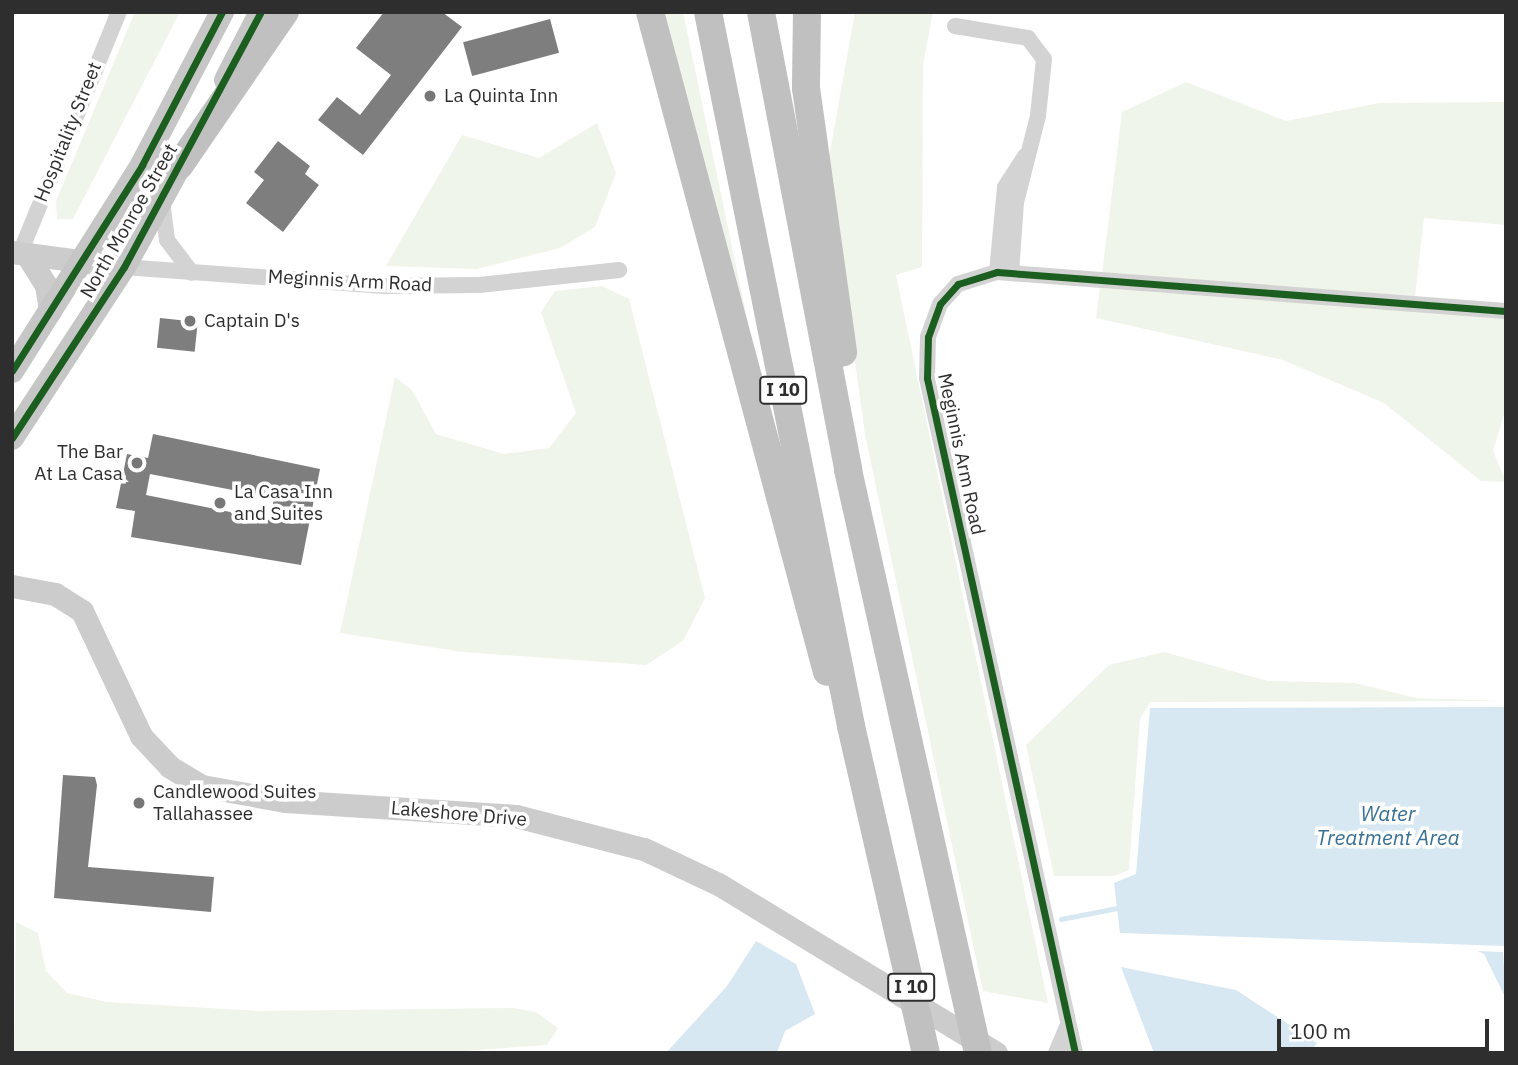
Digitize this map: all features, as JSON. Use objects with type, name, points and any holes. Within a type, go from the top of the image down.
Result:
[{"type":"highway","points":[[179,166],[285,12]]},
{"type":"highway","points":[[650,12],[814,643],[851,726]]},
{"type":"highway","name":"I 10","points":[[708,12],[851,726],[926,1053]]},
{"type":"highway","name":"I 10","points":[[761,12],[848,470],[978,1053]]},
{"type":"highway","points":[[807,12],[806,88],[845,370],[848,470]]},
{"type":"main road","name":"North Monroe Street","points":[[12,371],[142,165],[222,12]]},
{"type":"main road","name":"North Monroe Street","points":[[12,438],[124,267],[261,12]]},
{"type":"street","name":"Hospitality Street","points":[[20,253],[119,12]]},
{"type":"street","points":[[954,26],[1013,34],[1038,46],[1044,86],[1025,156],[1005,187],[1004,273]]},
{"type":"street","points":[[162,199],[167,240],[192,273]]},
{"type":"street","name":"Meginnis Arm Road","points":[[20,253],[81,263],[192,273],[411,286],[619,270]]},
{"type":"street","points":[[20,253],[46,285],[50,311]]},
{"type":"street","name":"Meginnis Arm Road","points":[[1075,1053],[927,378],[928,337],[940,304],[958,284],[1004,273],[1506,312]]},
{"type":"street","name":"Lakeshore Drive","points":[[12,586],[55,594],[82,611],[141,736],[170,768],[202,786],[241,797],[516,816],[644,849],[720,885],[996,1053]]},
{"type":"street","points":[[1056,1053],[1068,1021]]},
{"type":"shaded area","points":[[135,12],[180,12],[73,219],[57,219],[56,201]]},
{"type":"shaded area","points":[[660,12],[683,12],[756,362]]},
{"type":"shaded area","points":[[855,12],[933,12],[923,65],[922,267],[896,275],[1048,1003],[983,991],[865,435],[828,163]]},
{"type":"shaded area","points":[[1186,82],[1286,121],[1379,103],[1506,102],[1506,225],[1424,218],[1415,296],[1102,274],[1122,112]]},
{"type":"shaded area","points":[[597,123],[616,173],[595,227],[560,248],[477,269],[386,266],[462,135],[539,158]]},
{"type":"shaded area","points":[[602,286],[629,299],[705,598],[683,641],[646,665],[462,652],[340,633],[395,377],[412,390],[436,434],[504,454],[549,448],[576,413],[541,312],[555,291]]},
{"type":"shaded area","points":[[1100,288],[1506,318],[1506,408],[1493,451],[1506,482],[1481,481],[1384,403],[1283,360],[1096,318]]},
{"type":"shaded area","points":[[1164,652],[1268,681],[1355,683],[1416,698],[1506,701],[1150,702],[1140,719],[1129,870],[1114,876],[1054,876],[1026,745],[1109,665]]},
{"type":"shaded area","points":[[16,922],[38,933],[46,971],[67,993],[107,1002],[259,1011],[513,1008],[536,1012],[558,1028],[547,1045],[435,1053],[14,1053]]},
{"type":"water","name":"Water Treatment Area","points":[[1506,707],[1506,946],[1120,933],[1114,883],[1136,874],[1150,708]]},
{"type":"water","points":[[756,941],[796,964],[815,1014],[785,1031],[777,1053],[666,1053],[727,986]]},
{"type":"water","points":[[1478,951],[1503,952],[1506,999],[1484,954]]},
{"type":"water","points":[[1121,967],[1236,990],[1317,1043],[1310,1053],[1154,1053]]},
{"type":"building","points":[[384,12],[442,12],[462,27],[363,155],[318,120],[337,97],[360,115],[391,75],[356,48]]},
{"type":"building","points":[[550,19],[559,53],[472,76],[463,42]]},
{"type":"building","points":[[278,141],[310,166],[305,174],[319,185],[283,232],[246,203],[264,180],[254,172]]},
{"type":"building","points":[[160,318],[198,322],[195,352],[157,348]]},
{"type":"building","points":[[153,434],[320,469],[301,565],[131,537],[135,511],[116,508],[127,454],[148,458]],"holes":[[[150,474],[274,498],[270,520],[146,495]]]},
{"type":"building","points":[[63,775],[95,777],[97,785],[88,867],[214,877],[211,912],[54,898]]},
{"type":"waterway","points":[[1061,919],[1117,908]]},
{"type":"cycle path","points":[[12,371],[142,165],[222,12]]},
{"type":"cycle path","points":[[12,438],[124,267],[261,12]]},
{"type":"cycle path","points":[[1075,1053],[927,378],[928,337],[940,304],[958,284],[997,272],[1506,311]]},
{"type":"place","name":"La Quinta Inn","points":[[430,96]]},
{"type":"place","name":"Captain D's","points":[[190,321]]},
{"type":"place","name":"The Bar At La Casa","points":[[137,463]]},
{"type":"place","name":"La Casa Inn and Suites","points":[[220,503]]},
{"type":"place","name":"Candlewood Suites Tallahassee","points":[[139,803]]}]
